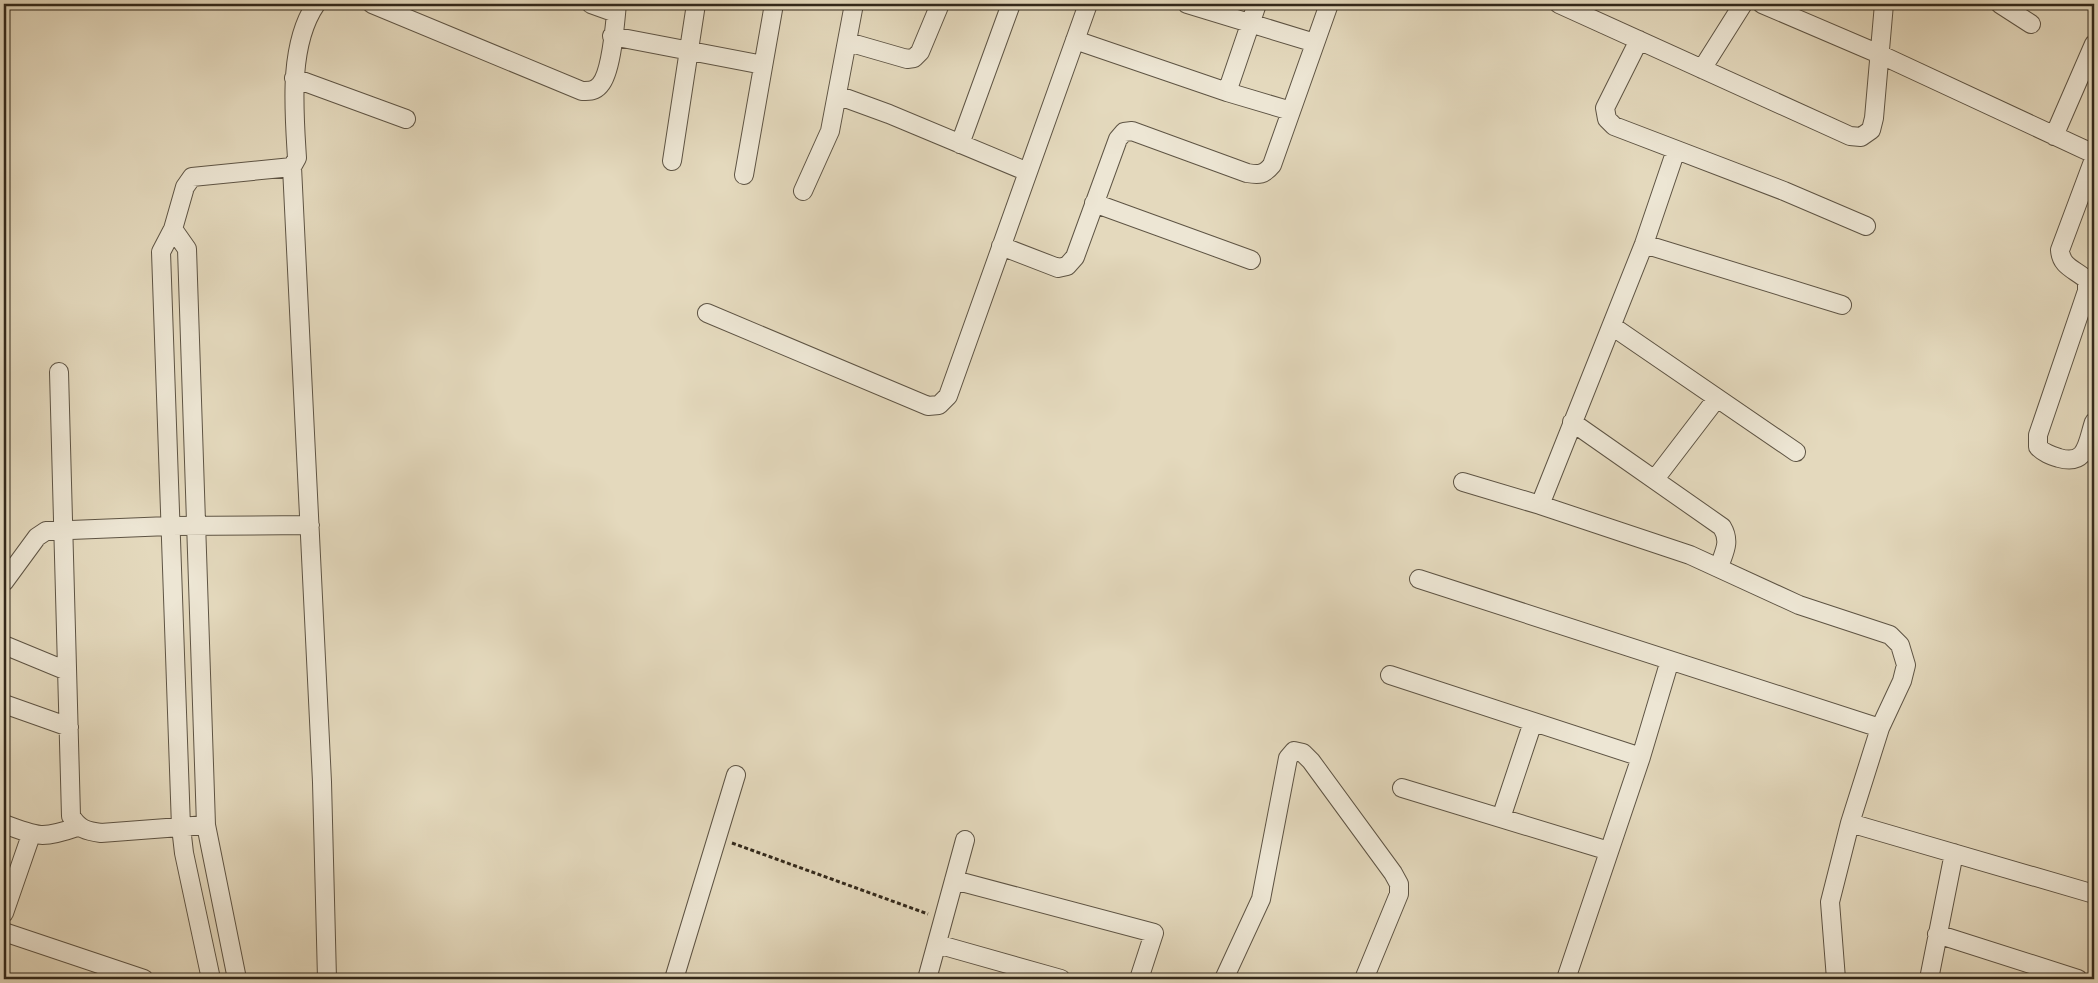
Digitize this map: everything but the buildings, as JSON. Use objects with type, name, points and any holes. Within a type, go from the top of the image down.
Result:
[{"type":"street","points":[[316,4],[305,24],[294,78],[297,158],[292,167],[322,782],[327,979]]},
{"type":"street","points":[[372,4],[582,91],[592,91],[601,84],[607,73],[617,8],[591,4]]},
{"type":"street","points":[[672,162],[696,4]]},
{"type":"street","points":[[744,175],[774,4]]},
{"type":"street","points":[[803,191],[830,131],[854,4]]},
{"type":"street","points":[[848,42],[906,59],[914,58],[920,52],[940,4]]},
{"type":"street","points":[[960,144],[1012,4]]},
{"type":"street","points":[[707,313],[928,406],[939,405],[948,396],[1088,4]]},
{"type":"street","points":[[1187,4],[1315,43]]},
{"type":"street","points":[[1227,92],[1257,4]]},
{"type":"street","points":[[1001,246],[1058,268],[1066,266],[1075,257],[1118,140],[1124,132],[1132,131],[1257,175],[1266,173],[1272,165],[1329,4]]},
{"type":"street","points":[[1559,4],[1850,136],[1861,137],[1871,130],[1874,118],[1884,4]]},
{"type":"street","points":[[1702,69],[1743,4]]},
{"type":"street","points":[[1762,4],[1879,54],[2094,154]]},
{"type":"street","points":[[2000,4],[2031,24]]},
{"type":"street","points":[[612,36],[763,65]]},
{"type":"street","points":[[1075,40],[1227,92],[1291,111]]},
{"type":"street","points":[[1639,40],[1605,108],[1607,118],[1614,126],[1784,191],[1866,226]]},
{"type":"street","points":[[2054,136],[2094,44]]},
{"type":"street","points":[[294,78],[406,119]]},
{"type":"street","points":[[837,95],[1028,172]]},
{"type":"street","points":[[1540,505],[1644,244],[1676,150]]},
{"type":"street","points":[[2094,159],[2060,250],[2060,259],[2066,266],[2087,280],[2087,290],[2038,435],[2038,447],[2044,453],[2069,461],[2078,459],[2084,452],[2094,422]]},
{"type":"street","points":[[212,979],[184,853],[181,827],[160,252],[173,229],[185,186],[192,177],[292,167]]},
{"type":"street","points":[[1094,203],[1251,260]]},
{"type":"street","points":[[173,229],[187,249],[206,825],[237,979]]},
{"type":"street","points":[[1644,244],[1842,305]]},
{"type":"street","points":[[1612,326],[1796,452]]},
{"type":"street","points":[[59,372],[71,816],[77,827],[88,832],[101,833],[206,825]]},
{"type":"street","points":[[1655,479],[1717,398]]},
{"type":"street","points":[[1572,422],[1722,527],[1727,535],[1728,543],[1719,567]]},
{"type":"street","points":[[1463,482],[1540,505],[1719,567],[1799,605],[1890,636],[1900,645],[1906,665],[1902,681],[1880,728],[1850,823],[1830,902],[1836,979]]},
{"type":"street","points":[[4,582],[37,537],[46,531],[63,528],[310,525]]},
{"type":"street","points":[[1419,579],[1880,728]]},
{"type":"street","points":[[4,646],[67,671]]},
{"type":"street","points":[[1566,979],[1641,757],[1670,660]]},
{"type":"street","points":[[1390,675],[1641,757]]},
{"type":"street","points":[[4,704],[68,727]]},
{"type":"street","points":[[1501,818],[1533,722]]},
{"type":"street","points":[[1224,979],[1261,899],[1288,758],[1294,751],[1303,753],[1311,761],[1393,873],[1398,884],[1399,894],[1364,979]]},
{"type":"street","points":[[674,979],[736,774]]},
{"type":"street","points":[[1402,788],[1609,852]]},
{"type":"street","points":[[1850,823],[2094,894]]},
{"type":"street","points":[[4,824],[31,835],[53,835],[77,827]]},
{"type":"street","points":[[4,913],[31,835]]},
{"type":"street","points":[[927,979],[965,840]]},
{"type":"street","points":[[1929,979],[1954,853]]},
{"type":"street","points":[[954,880],[1154,933],[1139,979]]},
{"type":"street","points":[[4,932],[144,979]]},
{"type":"street","points":[[1937,934],[2078,979]]},
{"type":"street","points":[[936,944],[1061,979]]},
{"type":"path","points":[[717,837],[943,920]]}]
